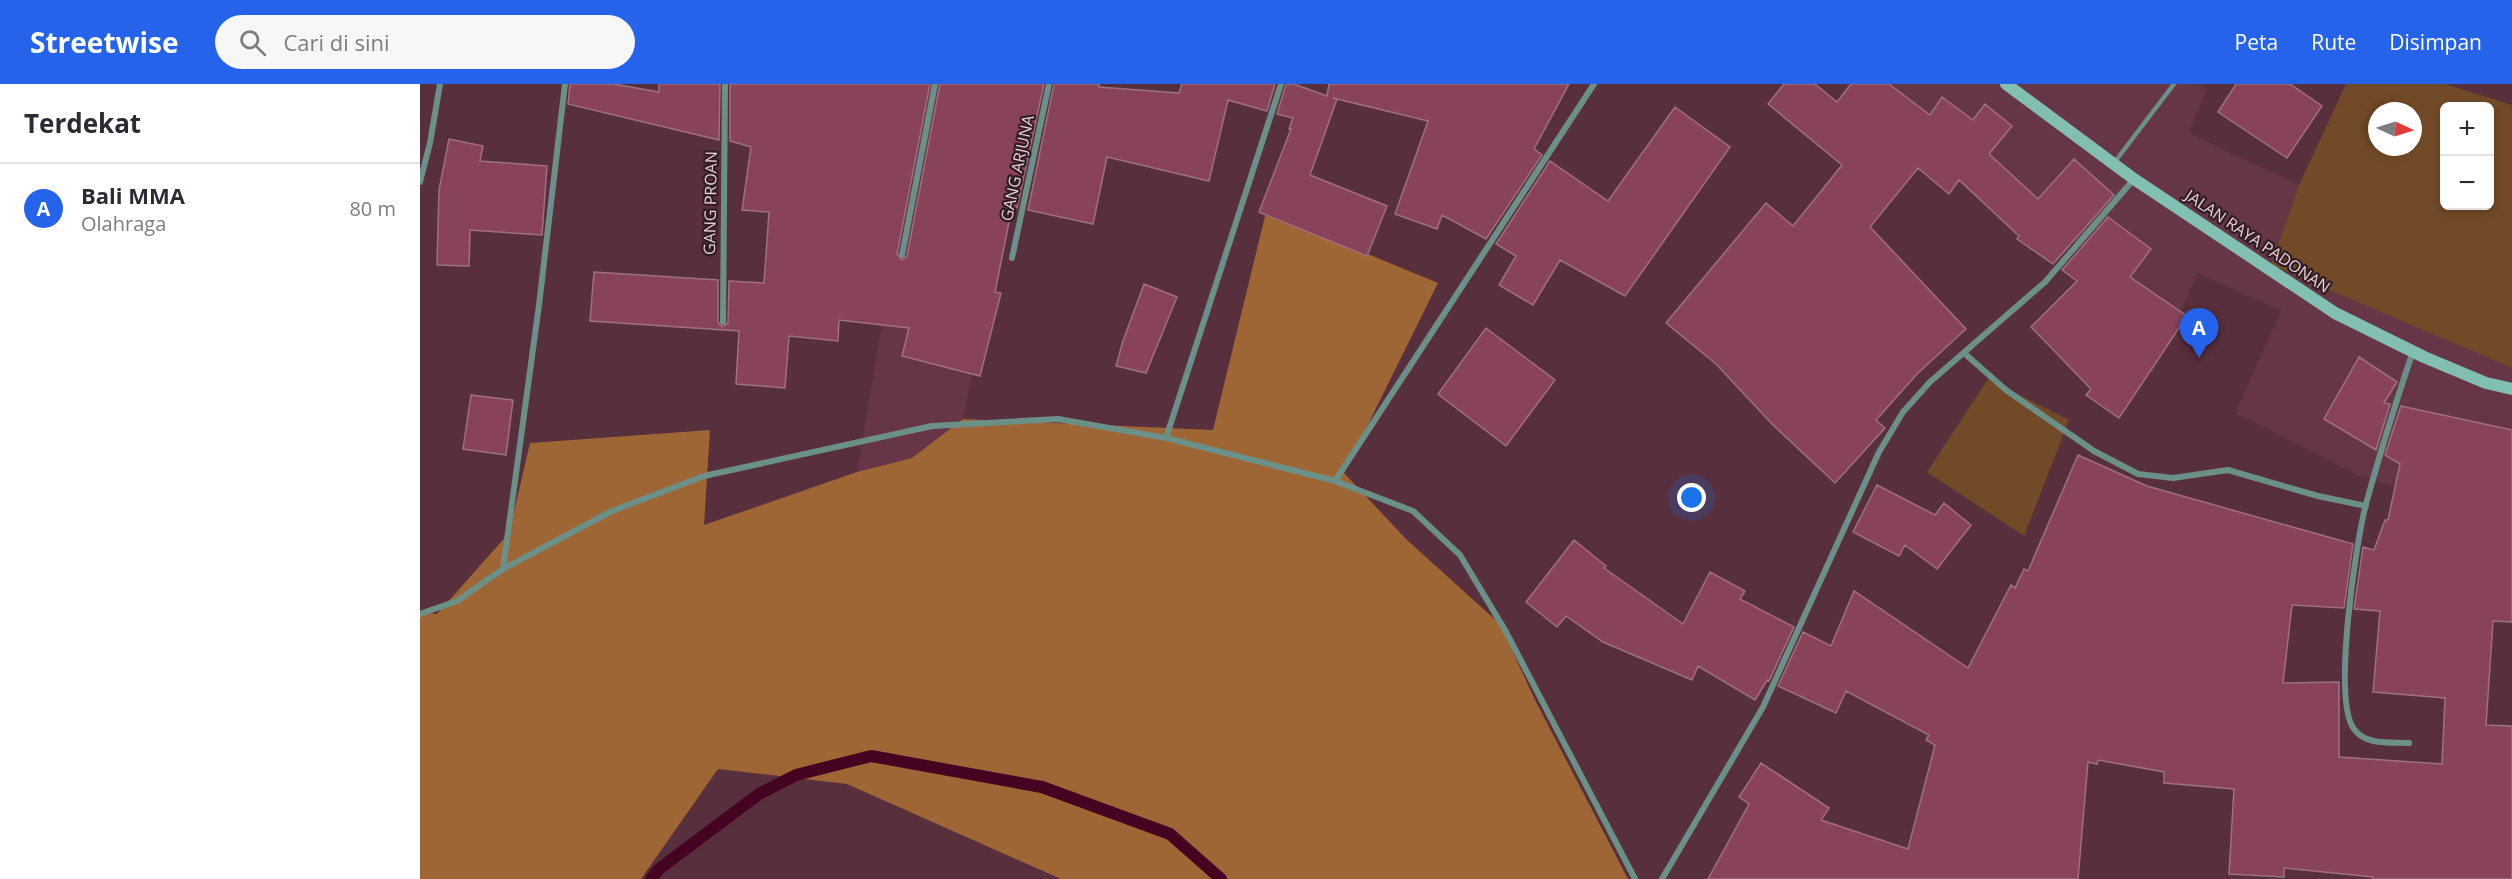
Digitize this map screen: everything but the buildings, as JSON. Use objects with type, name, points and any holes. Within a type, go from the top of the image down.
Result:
[{"type":"main road","name":"JALAN RAYA PADONAN","points":[[2006,84],[2134,179],[2335,313],[2413,351],[2487,383],[2512,389]]},
{"type":"street","points":[[420,182],[430,143],[440,84]]},
{"type":"street","points":[[503,569],[540,294],[565,84]]},
{"type":"street","name":"GANG PROAN","points":[[723,322],[725,84]]},
{"type":"street","points":[[902,255],[935,84]]},
{"type":"street","name":"GANG ARJUNA","points":[[1012,258],[1049,84]]},
{"type":"street","points":[[1166,438],[1281,84]]},
{"type":"street","points":[[1335,481],[1594,84]]},
{"type":"street","points":[[1662,879],[1763,706],[1879,452],[1903,412],[1930,382],[2044,282],[2134,179]]},
{"type":"street","points":[[2409,743],[2375,742],[2363,738],[2353,728],[2345,707],[2345,638],[2366,506],[2413,351]]},
{"type":"street","points":[[1964,353],[2006,390],[2084,445],[2139,474],[2173,478],[2228,470],[2318,496],[2366,506]]},
{"type":"street","points":[[420,614],[457,601],[503,569],[612,511],[704,476],[932,426],[1058,419],[1166,438],[1335,481],[1413,511],[1460,555],[1505,630],[1635,879]]},
{"type":"lane","points":[[2114,164],[2174,84]]},
{"type":"shaded area","points":[[922,84],[1032,84],[963,419],[912,458],[857,472]]},
{"type":"shaded area","points":[[1859,84],[2197,84],[2207,89],[2189,133],[2299,185],[2271,265],[2512,368],[2512,475],[2484,513],[2360,476],[2235,413],[2281,311],[2198,273],[2152,374],[2119,350],[2141,289],[1884,106]]},
{"type":"shaded area","points":[[2346,84],[2445,84],[2512,105],[2512,368],[2271,265],[2299,185]]},
{"type":"shaded area","points":[[1266,212],[1438,283],[1344,473],[1406,539],[1500,624],[1535,700],[1628,879],[1061,879],[847,784],[718,769],[641,879],[420,879],[420,612],[437,614],[509,533],[530,443],[710,430],[704,525],[857,472],[912,458],[963,419],[1213,430]]},
{"type":"shaded area","points":[[1988,379],[2069,420],[2024,536],[1927,472]]},
{"type":"waterway","points":[[651,879],[659,869],[759,794],[796,775],[871,756],[1042,787],[1170,834],[1221,879]]},
{"type":"place","name":"Bali MMA","points":[[2199,358]]}]
